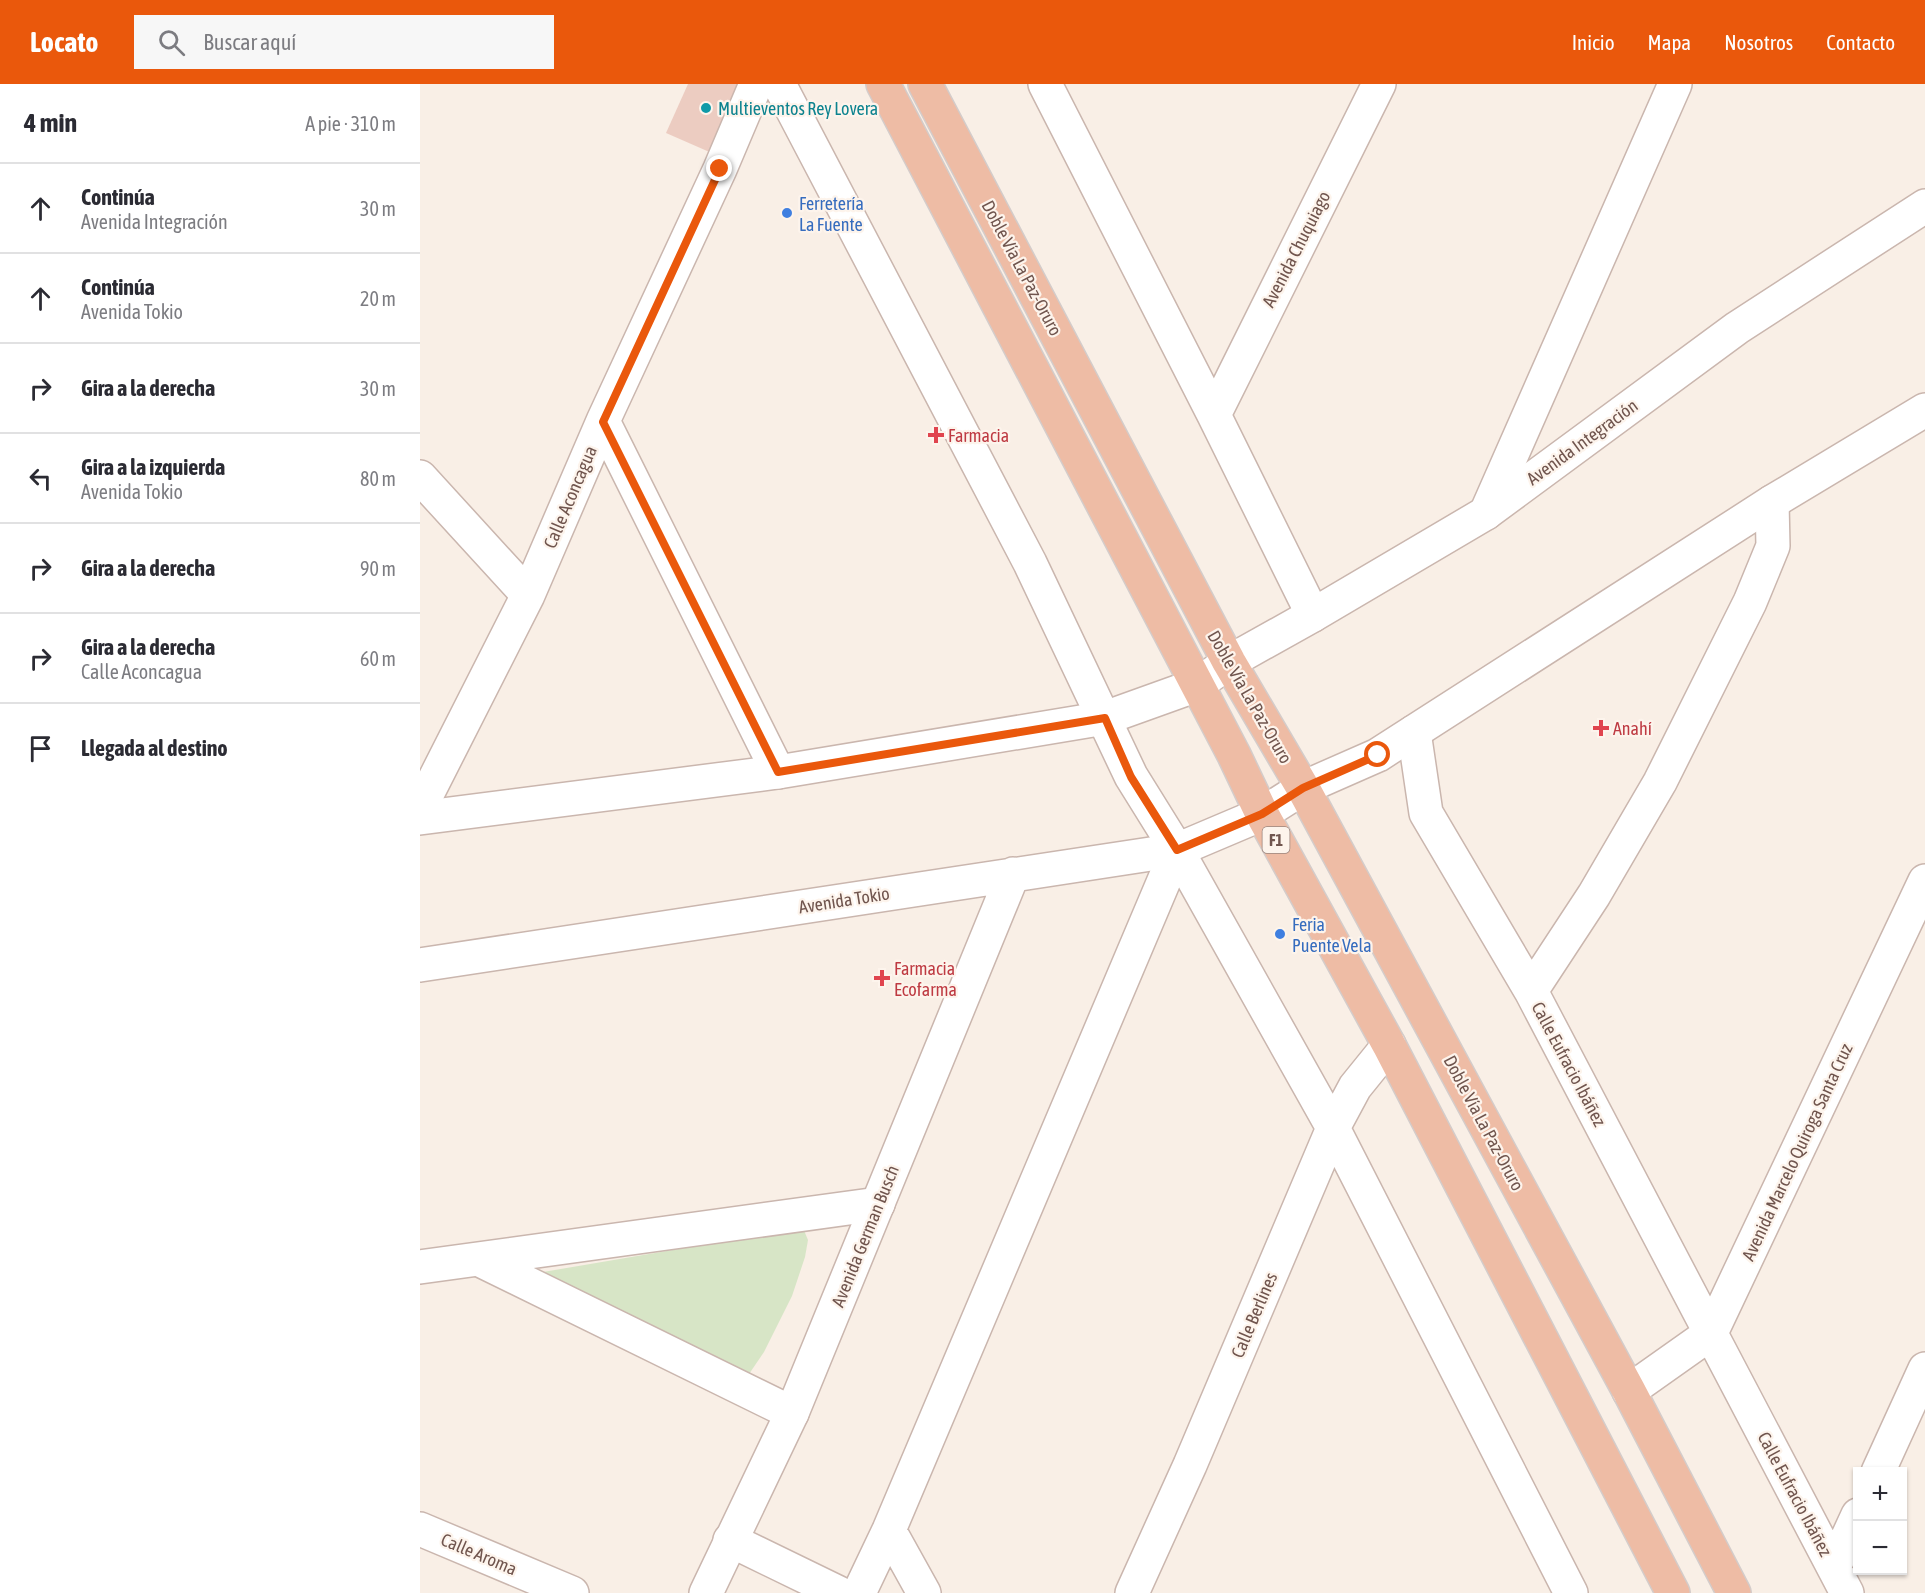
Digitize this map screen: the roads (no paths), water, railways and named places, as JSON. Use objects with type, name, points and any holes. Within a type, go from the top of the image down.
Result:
[{"type":"highway","name":"Doble Vía La Paz-Oruro","points":[[883,84],[1234,755],[1262,814],[1389,1045],[1673,1593]]},
{"type":"highway","name":"Doble Vía La Paz-Oruro","points":[[925,84],[1229,662],[1303,788],[1629,1391],[1734,1593]]},
{"type":"street","name":"Calle Aconcagua","points":[[420,808],[528,595],[603,422],[720,169],[756,84]]},
{"type":"street","points":[[779,84],[1030,563],[1131,777],[1177,850],[1334,1128],[1570,1593]]},
{"type":"street","points":[[1045,84],[1313,615]]},
{"type":"street","name":"Avenida Chuquiago","points":[[1214,415],[1379,84]]},
{"type":"street","points":[[1486,513],[1675,84]]},
{"type":"street","name":"Avenida Integración","points":[[1229,662],[1486,513],[1737,328],[1925,206]]},
{"type":"street","points":[[1262,814],[1303,788],[1378,755],[1772,502],[1925,410]]},
{"type":"street","points":[[603,422],[778,772]]},
{"type":"street","points":[[420,477],[528,595]]},
{"type":"street","name":"Calle Eufracio Ibáñez","points":[[1772,502],[1773,546],[1750,602],[1660,782],[1594,895],[1531,992],[1840,1580]]},
{"type":"street","points":[[420,818],[778,772],[1105,718],[1197,685],[1229,662]]},
{"type":"street","points":[[1414,732],[1425,813],[1531,992]]},
{"type":"street","name":"Avenida Tokio","points":[[420,965],[1177,850],[1262,814]]},
{"type":"street","points":[[859,1593],[889,1530],[1177,850]]},
{"type":"street","name":"Avenida German Busch","points":[[706,1593],[792,1413],[1013,874]]},
{"type":"street","name":"Avenida Marcelo Quiroga Santa Cruz","points":[[1629,1391],[1711,1333],[1925,881]]},
{"type":"street","name":"Calle Berlines","points":[[1132,1593],[1190,1465],[1334,1128],[1355,1087],[1389,1045]]},
{"type":"street","points":[[420,1267],[878,1204]]},
{"type":"street","points":[[480,1260],[792,1413]]},
{"type":"street","points":[[1880,1467],[1925,1369]]},
{"type":"street","points":[[1840,1580],[1855,1521]]},
{"type":"street","name":"Calle Aroma","points":[[420,1529],[572,1593]]},
{"type":"street","points":[[889,1530],[924,1593]]},
{"type":"street","points":[[730,1540],[839,1593]]},
{"type":"place","name":"Multieventos Rey Lovera","points":[[706,108]]},
{"type":"place","name":"Ferretería La Fuente","points":[[787,213]]},
{"type":"place","name":"Farmacia","points":[[936,435]]},
{"type":"place","name":"Anahí","points":[[1601,728]]},
{"type":"place","name":"Feria Puente Vela","points":[[1280,934]]},
{"type":"place","name":"Farmacia Ecofarma","points":[[882,978]]}]
